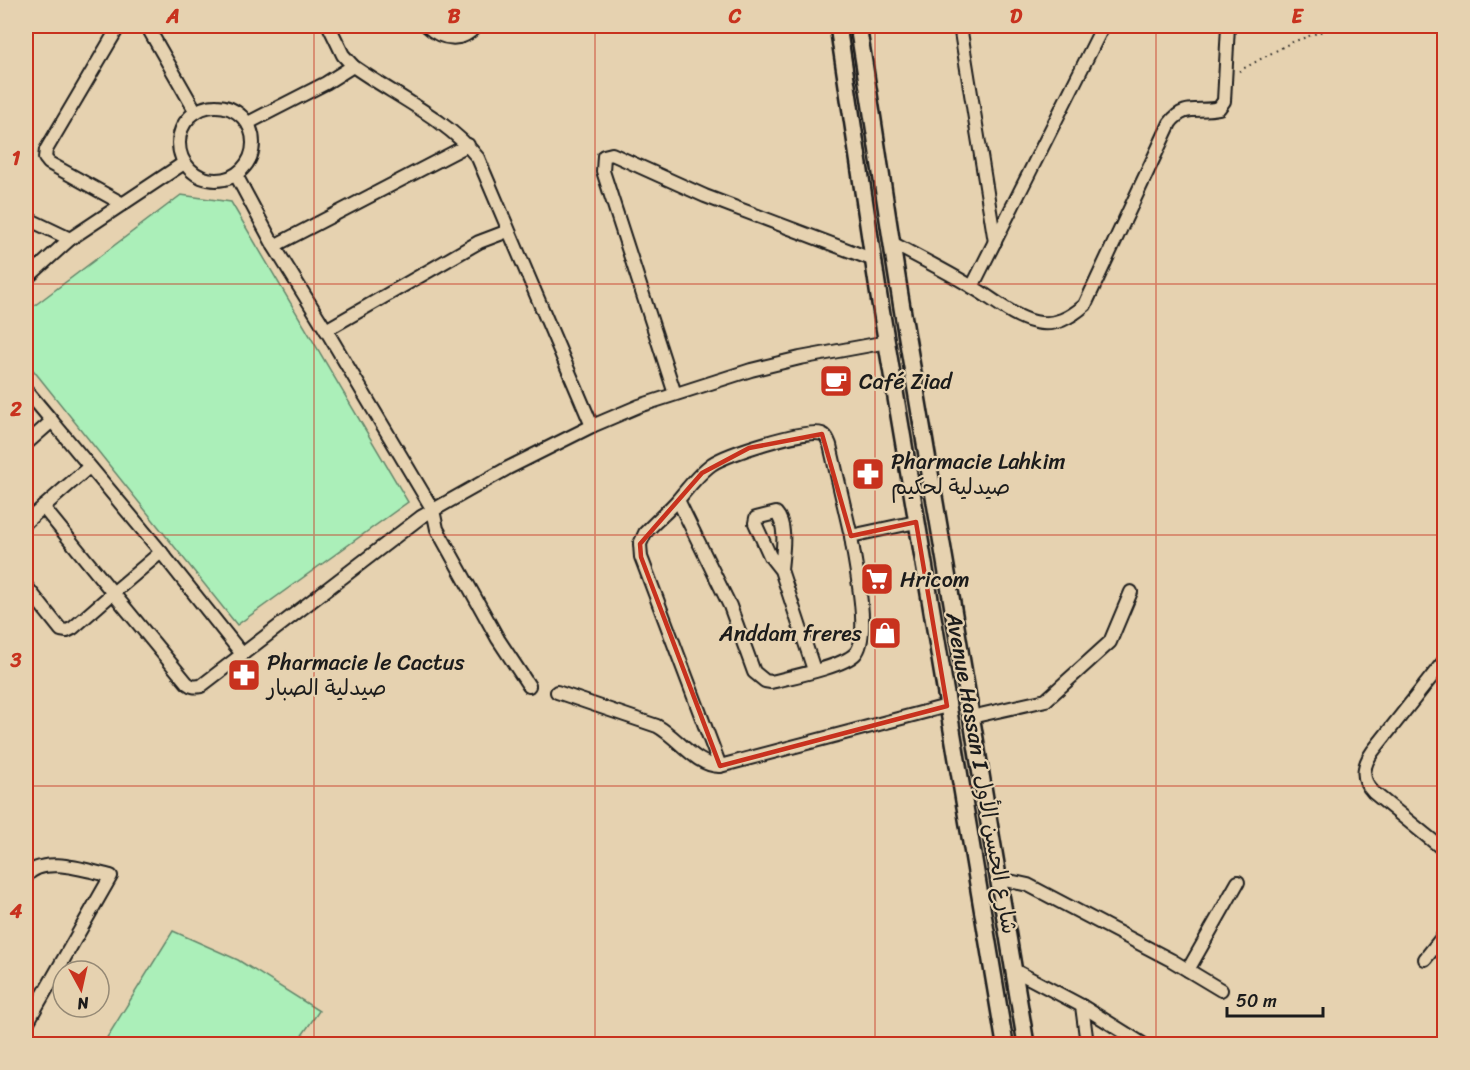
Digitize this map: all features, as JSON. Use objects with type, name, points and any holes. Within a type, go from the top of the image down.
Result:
[{"type":"main road","name":"Avenue Hassan I شارع الحسن الأول","points":[[838,26],[879,297],[1005,1044]]},
{"type":"main road","points":[[858,26],[970,717],[1000,879],[1026,1044]]},
{"type":"street","points":[[120,26],[46,150],[45,158],[49,163],[123,204]]},
{"type":"street","points":[[147,26],[196,112]]},
{"type":"street","points":[[329,26],[343,55],[353,66],[452,131],[468,145],[478,158],[592,426]]},
{"type":"street","points":[[427,26],[440,36],[451,39],[463,37],[476,26]]},
{"type":"street","points":[[960,26],[995,242]]},
{"type":"street","points":[[972,286],[1103,26]]},
{"type":"street","points":[[892,243],[972,286],[1016,314],[1036,322],[1053,323],[1070,318],[1085,305],[1170,123],[1176,115],[1187,110],[1210,111],[1219,108],[1224,101],[1228,26]]},
{"type":"street","points":[[248,123],[326,83],[353,66]]},
{"type":"street","points":[[210,106],[224,107],[238,113],[248,123],[253,137],[253,152],[247,165],[236,175],[222,181],[207,180],[194,174],[184,164],[179,150],[179,135],[185,122],[196,112],[210,106]]},
{"type":"street","points":[[274,246],[468,145]]},
{"type":"street","points":[[675,394],[603,171],[604,156],[612,154],[705,196],[874,260]]},
{"type":"street","points":[[26,279],[70,239],[184,164]]},
{"type":"street","points":[[236,175],[274,246],[433,510],[437,529],[498,639],[529,686]]},
{"type":"street","points":[[26,218],[70,239]]},
{"type":"street","points":[[326,330],[479,242],[508,231]]},
{"type":"street","points":[[43,507],[192,687],[201,686],[421,517],[508,468],[639,405],[751,370],[800,358],[887,342]]},
{"type":"street","points":[[26,390],[161,552],[242,654]]},
{"type":"street","points":[[26,444],[52,421]]},
{"type":"street","points":[[678,500],[730,606],[751,664],[759,678],[771,682],[840,663],[853,656],[862,642],[863,623],[851,536],[830,444],[827,437],[822,434],[811,433],[749,448],[714,463],[702,473],[645,534],[640,544],[641,557],[720,766]]},
{"type":"street","points":[[26,522],[89,467]]},
{"type":"street","points":[[851,536],[916,522]]},
{"type":"street","points":[[26,586],[64,631],[73,628],[161,552]]},
{"type":"street","points":[[781,570],[814,670]]},
{"type":"street","points":[[970,717],[1046,700],[1110,642],[1131,592]]},
{"type":"street","points":[[1444,661],[1365,762],[1364,774],[1373,792],[1444,850]]},
{"type":"street","points":[[557,692],[657,726],[701,761],[713,766],[947,706]]},
{"type":"street","points":[[26,876],[30,871],[50,864],[111,876],[26,1025]]},
{"type":"street","points":[[1000,879],[1028,885],[1221,990]]},
{"type":"street","points":[[1188,970],[1238,882]]},
{"type":"street","points":[[1425,959],[1444,935]]},
{"type":"street","points":[[1014,970],[1082,1006],[1143,1044]]},
{"type":"street","points":[[1082,1006],[1087,1044]]},
{"type":"path","points":[[1226,77],[1290,43],[1336,26]]},
{"type":"highlighted area","points":[[822,434],[851,536],[916,522],[947,706],[720,766],[641,557],[640,544],[702,473],[749,448]]},
{"type":"green space","points":[[181,195],[231,202],[408,502],[237,625],[26,361],[26,312]]},
{"type":"green space","points":[[173,931],[238,960],[319,1011],[296,1044],[103,1044]]},
{"type":"place","name":"Café Ziad","points":[[836,381]]},
{"type":"place","name":"Pharmacie Lahkim صيدلية لحكيم","points":[[868,474]]},
{"type":"place","name":"Hricom","points":[[877,579]]},
{"type":"place","name":"Anddam freres","points":[[885,633]]},
{"type":"place","name":"Pharmacie le Cactus صيدلية الصبار","points":[[244,675]]}]
